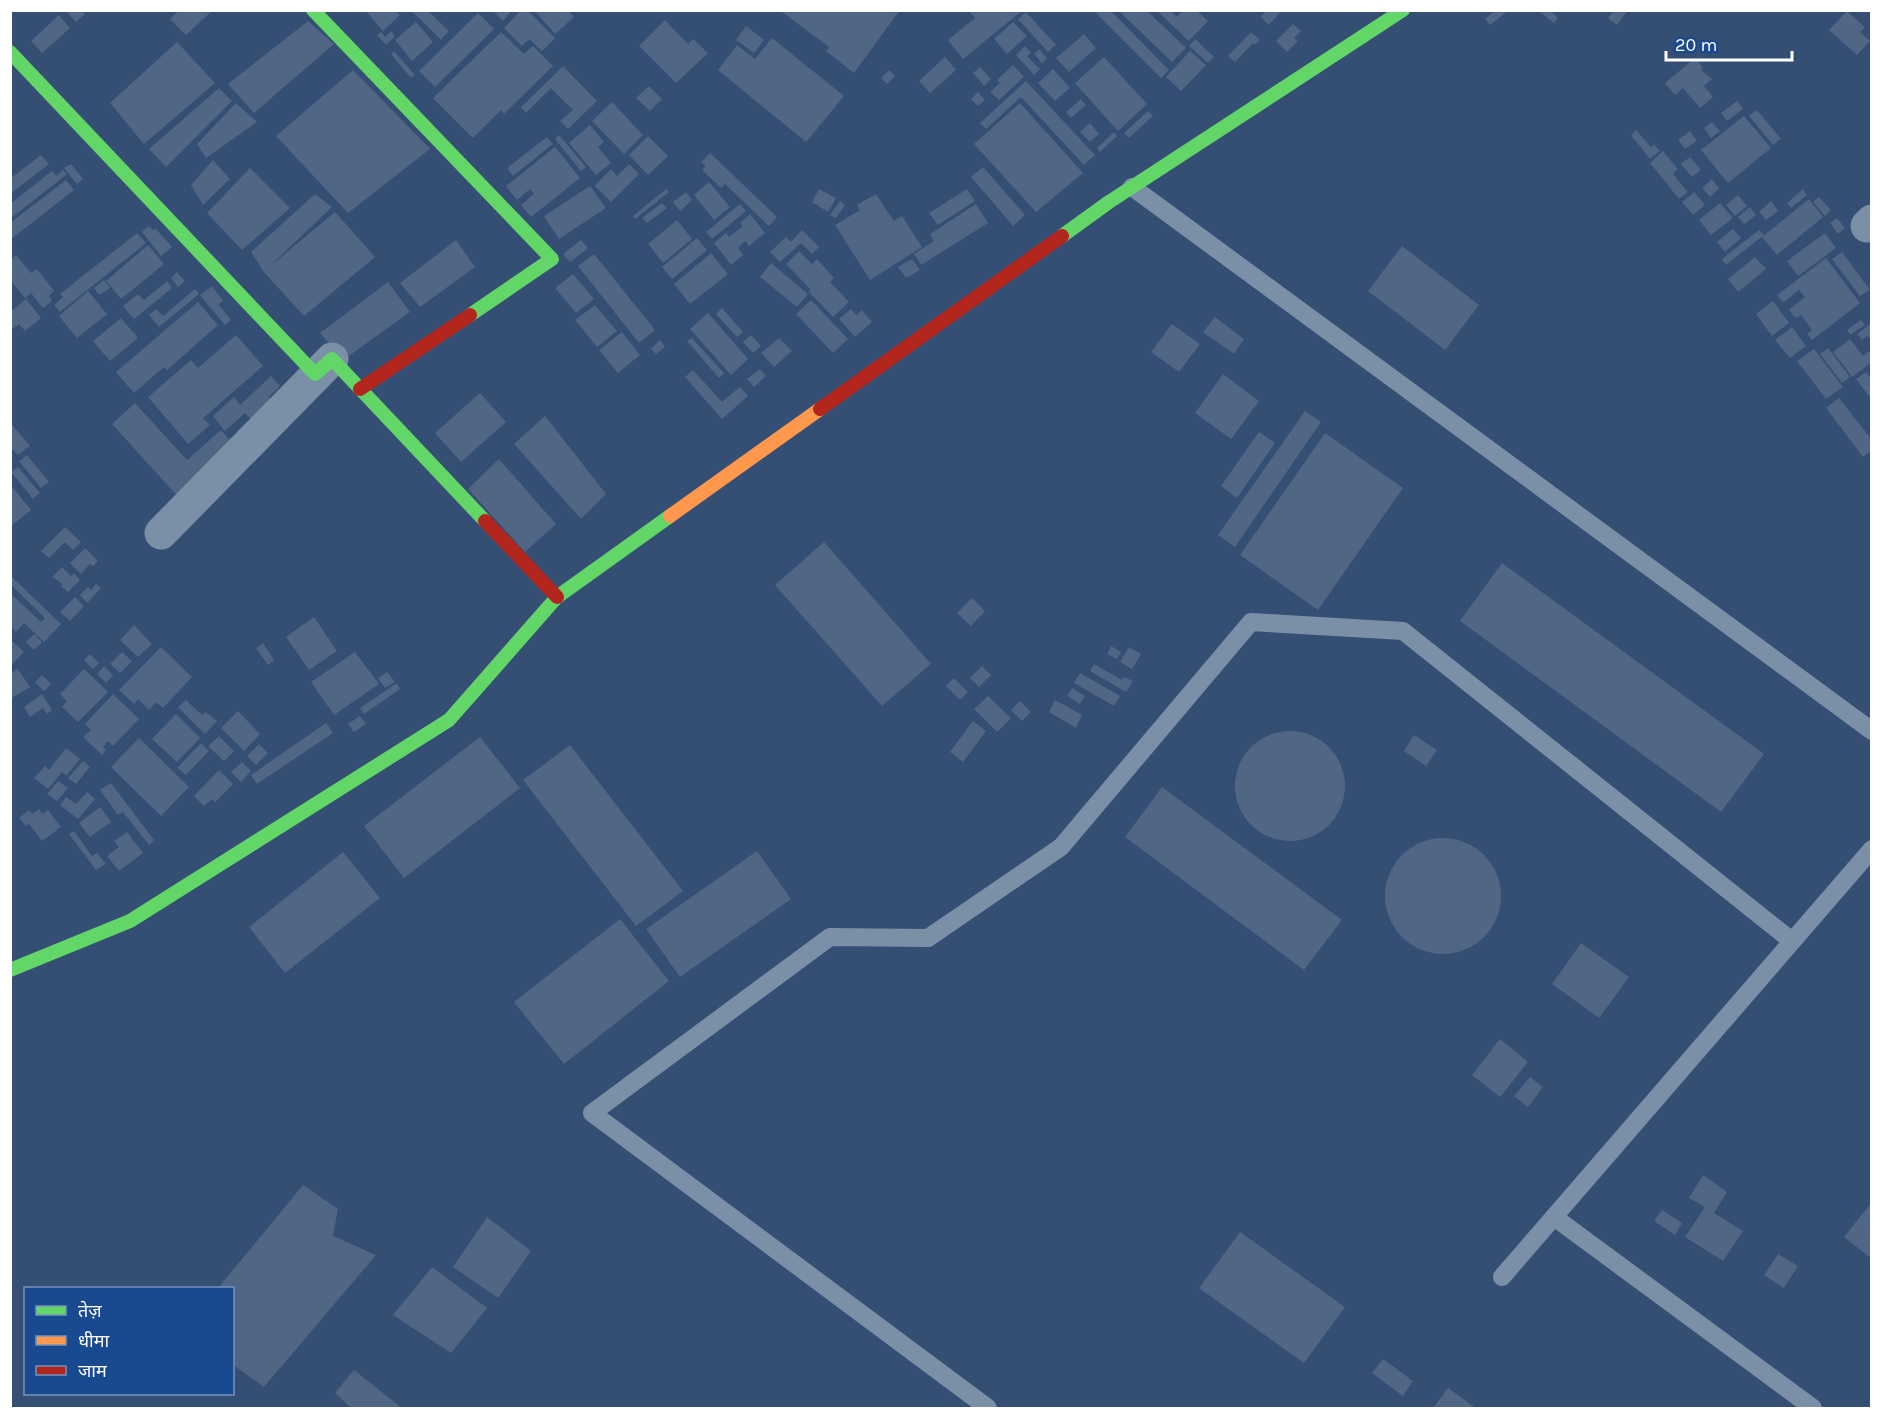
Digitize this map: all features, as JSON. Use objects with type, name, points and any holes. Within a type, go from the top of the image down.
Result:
[{"type":"main road","points":[[313,10],[552,259],[360,389]]},
{"type":"main road","points":[[10,970],[130,921],[449,720],[557,597],[1132,187],[1403,10]]},
{"type":"main road","points":[[10,52],[315,374],[332,359],[557,597]]},
{"type":"street","points":[[161,533],[332,359]]},
{"type":"lane","points":[[1132,187],[1872,731]]},
{"type":"lane","points":[[988,1408],[592,1113],[830,936],[928,938],[1061,846],[1251,622],[1403,631],[1792,941]]},
{"type":"lane","points":[[1502,1277],[1872,849]]},
{"type":"lane","points":[[1554,1217],[1813,1408]]},
{"type":"building","points":[[65,10],[76,10],[77,12],[82,10],[85,14],[76,22]]},
{"type":"building","points":[[179,10],[213,10],[186,35],[170,19]]},
{"type":"building","points":[[365,10],[396,10],[400,15],[383,31]]},
{"type":"building","points":[[411,10],[427,10],[449,31],[441,40]]},
{"type":"building","points":[[492,10],[512,10],[503,21]]},
{"type":"building","points":[[521,10],[527,10],[555,38],[542,51],[529,39],[522,46],[504,28]]},
{"type":"building","points":[[534,10],[568,10],[574,17],[555,34]]},
{"type":"building","points":[[784,10],[900,10],[854,73],[826,51],[829,47],[782,12]]},
{"type":"building","points":[[968,10],[1023,10],[963,59],[948,40],[975,18]]},
{"type":"building","points":[[1099,10],[1110,10],[1169,70],[1161,78],[1096,13]]},
{"type":"building","points":[[1118,10],[1146,10],[1186,48],[1172,62]]},
{"type":"building","points":[[1156,10],[1170,10],[1177,17],[1183,10],[1196,10],[1208,21],[1189,41]]},
{"type":"building","points":[[1266,10],[1282,10],[1269,25],[1261,17]]},
{"type":"building","points":[[1496,10],[1509,10],[1490,25],[1485,19]]},
{"type":"building","points":[[1538,10],[1549,10],[1558,18],[1554,23]]},
{"type":"building","points":[[1614,10],[1628,10],[1617,25],[1608,18]]},
{"type":"building","points":[[1847,11],[1865,27],[1860,32],[1870,41],[1857,55],[1829,30]]},
{"type":"building","points":[[1026,12],[1056,45],[1048,52],[1018,19]]},
{"type":"building","points":[[478,13],[494,29],[435,87],[419,71]]},
{"type":"building","points":[[59,15],[70,28],[42,53],[31,41]]},
{"type":"building","points":[[665,20],[688,44],[693,39],[708,53],[676,83],[639,46]]},
{"type":"building","points":[[308,21],[334,44],[254,113],[228,84]]},
{"type":"building","points":[[416,22],[433,42],[412,61],[395,40]]},
{"type":"building","points":[[1013,22],[1027,36],[1007,54],[994,39]]},
{"type":"building","points":[[1293,24],[1301,31],[1294,38],[1298,41],[1287,52],[1276,41]]},
{"type":"building","points":[[746,26],[764,40],[754,53],[736,40]]},
{"type":"building","points":[[391,31],[395,36],[386,45],[377,35],[381,32],[385,37]]},
{"type":"building","points":[[501,32],[524,54],[533,46],[553,66],[504,114],[501,110],[473,138],[433,98]]},
{"type":"building","points":[[1251,32],[1260,40],[1254,45],[1253,43],[1235,62],[1228,56]]},
{"type":"building","points":[[1084,34],[1096,48],[1069,72],[1056,58]]},
{"type":"building","points":[[772,38],[844,96],[806,142],[718,70],[737,45],[755,59]]},
{"type":"building","points":[[1195,39],[1214,57],[1208,63],[1189,46]]},
{"type":"building","points":[[177,42],[215,83],[144,144],[110,103]]},
{"type":"building","points":[[1025,46],[1031,53],[1027,56],[1040,69],[1034,75],[1016,55]]},
{"type":"building","points":[[1039,49],[1047,58],[1042,63],[1034,54]]},
{"type":"building","points":[[394,51],[415,75],[411,78],[391,54]]},
{"type":"building","points":[[1190,51],[1206,65],[1181,91],[1166,77]]},
{"type":"building","points":[[945,57],[956,70],[930,93],[919,81]]},
{"type":"building","points":[[1104,57],[1147,104],[1118,131],[1075,83]]},
{"type":"building","points":[[1695,58],[1703,68],[1701,70],[1712,79],[1704,86],[1713,97],[1700,108],[1683,88],[1675,95],[1665,83]]},
{"type":"building","points":[[1013,65],[1024,77],[999,100],[990,92],[1000,83],[997,80]]},
{"type":"building","points":[[563,66],[597,101],[568,129],[560,121],[573,110],[551,88],[526,113],[521,107]]},
{"type":"building","points":[[980,67],[991,79],[984,86],[973,73]]},
{"type":"building","points":[[1053,69],[1070,88],[1055,101],[1038,83]]},
{"type":"building","points":[[353,70],[430,149],[348,213],[276,136]]},
{"type":"building","points":[[889,70],[895,76],[887,84],[881,78]]},
{"type":"building","points":[[1026,81],[1095,155],[1084,165],[1021,97],[986,129],[980,123]]},
{"type":"building","points":[[649,86],[662,99],[650,111],[636,98]]},
{"type":"building","points":[[219,88],[232,101],[166,167],[149,149]]},
{"type":"building","points":[[978,92],[985,100],[978,106],[971,99]]},
{"type":"building","points":[[1081,99],[1086,105],[1071,118],[1066,112]]},
{"type":"building","points":[[1737,101],[1743,109],[1727,121],[1721,113]]},
{"type":"building","points":[[612,102],[643,135],[624,154],[592,121]]},
{"type":"building","points":[[236,103],[257,122],[206,158],[197,144]]},
{"type":"building","points":[[1020,103],[1083,173],[1036,212],[974,144]]},
{"type":"building","points":[[1757,110],[1781,139],[1773,145],[1749,116]]},
{"type":"building","points":[[1148,111],[1153,116],[1129,138],[1124,133]]},
{"type":"building","points":[[1744,116],[1771,148],[1728,183],[1701,150]]},
{"type":"building","points":[[1712,122],[1720,131],[1711,138],[1704,128]]},
{"type":"building","points":[[1090,123],[1099,134],[1090,142],[1080,132]]},
{"type":"building","points":[[590,125],[604,142],[598,147],[611,163],[596,175],[569,143]]},
{"type":"building","points":[[1636,130],[1651,147],[1654,144],[1660,151],[1650,159],[1631,135]]},
{"type":"building","points":[[1690,131],[1697,141],[1685,149],[1678,140]]},
{"type":"building","points":[[1114,132],[1117,136],[1100,152],[1097,148]]},
{"type":"building","points":[[559,135],[586,167],[581,171],[555,139]]},
{"type":"building","points":[[648,136],[668,156],[648,175],[629,155]]},
{"type":"building","points":[[547,137],[553,144],[513,176],[507,168]]},
{"type":"building","points":[[555,147],[580,178],[531,217],[521,205],[534,194],[530,189],[517,200],[506,186]]},
{"type":"building","points":[[1663,151],[1678,169],[1673,174],[1688,192],[1679,199],[1650,163]]},
{"type":"building","points":[[710,153],[777,217],[769,226],[725,184],[721,188],[702,170],[706,166],[701,162]]},
{"type":"building","points":[[41,155],[49,164],[10,194],[10,179]]},
{"type":"building","points":[[1690,157],[1701,170],[1692,177],[1681,164]]},
{"type":"building","points":[[213,160],[230,179],[203,205],[191,185]]},
{"type":"building","points":[[71,164],[83,179],[77,184],[64,168]]},
{"type":"building","points":[[629,164],[639,174],[611,202],[595,186],[611,169],[617,176]]},
{"type":"building","points":[[983,167],[1025,215],[1013,226],[971,177]]},
{"type":"building","points":[[250,168],[290,208],[242,250],[207,213]]},
{"type":"building","points":[[63,170],[67,174],[10,219],[10,204],[52,171],[56,176]]},
{"type":"building","points":[[1712,179],[1719,188],[1710,197],[1702,188]]},
{"type":"building","points":[[66,180],[74,190],[10,240],[10,223]]},
{"type":"building","points":[[709,182],[730,207],[714,220],[694,195]]},
{"type":"building","points":[[590,186],[606,208],[559,239],[544,216]]},
{"type":"building","points":[[666,189],[669,192],[635,219],[633,216]]},
{"type":"building","points":[[819,189],[836,198],[828,212],[812,202]]},
{"type":"building","points":[[967,189],[975,201],[938,225],[929,213]]},
{"type":"building","points":[[1803,189],[1807,195],[1791,208],[1787,203]]},
{"type":"building","points":[[686,192],[692,200],[680,211],[673,202]]},
{"type":"building","points":[[1694,192],[1705,205],[1693,215],[1682,202]]},
{"type":"building","points":[[315,194],[332,207],[269,267],[335,212],[375,257],[304,316],[263,271],[251,252]]},
{"type":"building","points":[[876,194],[894,221],[902,216],[922,247],[870,280],[835,225],[860,210],[857,205]]},
{"type":"building","points":[[1738,195],[1747,206],[1735,216],[1726,205]]},
{"type":"building","points":[[1819,197],[1831,210],[1825,216],[1813,202]]},
{"type":"building","points":[[1809,199],[1823,217],[1777,255],[1762,237]]},
{"type":"building","points":[[840,201],[845,205],[836,218],[830,215]]},
{"type":"building","points":[[1771,201],[1778,211],[1766,220],[1759,212]]},
{"type":"building","points":[[662,203],[667,208],[647,223],[642,218]]},
{"type":"building","points":[[1720,203],[1733,218],[1711,235],[1699,220]]},
{"type":"building","points":[[740,204],[746,211],[712,239],[706,232]]},
{"type":"building","points":[[976,204],[988,223],[921,265],[914,254],[934,241],[930,234]]},
{"type":"building","points":[[1750,207],[1756,215],[1744,224],[1738,217]]},
{"type":"building","points":[[750,214],[765,233],[749,246],[745,241],[738,248],[743,255],[731,265],[714,243],[726,233],[729,237],[743,226],[740,223]]},
{"type":"building","points":[[1837,218],[1845,228],[1838,234],[1830,223]]},
{"type":"building","points":[[677,220],[692,239],[663,263],[648,244]]},
{"type":"building","points":[[149,226],[153,230],[155,228],[172,247],[161,256],[142,232]]},
{"type":"building","points":[[1733,229],[1741,238],[1725,252],[1717,242]]},
{"type":"building","points":[[802,230],[819,247],[812,254],[801,243],[780,262],[770,252],[786,237],[791,242]]},
{"type":"building","points":[[1759,230],[1764,235],[1726,265],[1722,259]]},
{"type":"building","points":[[137,233],[146,243],[60,312],[54,305],[63,297],[60,294]]},
{"type":"building","points":[[1825,233],[1836,248],[1798,276],[1787,261]]},
{"type":"building","points":[[697,238],[707,250],[672,279],[662,267]]},
{"type":"building","points":[[456,240],[475,267],[420,307],[400,283]]},
{"type":"building","points":[[581,240],[588,248],[570,262],[563,254]]},
{"type":"building","points":[[148,245],[164,264],[121,299],[106,281]]},
{"type":"building","points":[[1402,246],[1479,305],[1445,350],[1368,291]]},
{"type":"building","points":[[799,251],[812,264],[817,259],[834,278],[830,282],[849,302],[833,317],[786,264]]},
{"type":"building","points":[[1842,252],[1870,290],[1860,296],[1832,259]]},
{"type":"building","points":[[711,253],[728,274],[690,304],[674,284]]},
{"type":"building","points":[[594,254],[655,330],[639,343],[578,266]]},
{"type":"building","points":[[16,255],[31,273],[37,269],[54,291],[49,296],[52,301],[43,308],[31,293],[25,298],[10,280],[10,260]]},
{"type":"building","points":[[1755,257],[1766,269],[1738,292],[1728,279]]},
{"type":"building","points":[[1826,258],[1860,303],[1812,340],[1807,334],[1812,330],[1801,315],[1796,318],[1789,310],[1805,297],[1799,290],[1783,303],[1777,295]]},
{"type":"building","points":[[912,259],[920,270],[906,278],[898,267]]},
{"type":"building","points":[[771,263],[808,294],[797,307],[760,277]]},
{"type":"building","points":[[177,272],[185,281],[178,287],[171,278]]},
{"type":"building","points":[[573,274],[594,299],[576,313],[555,288]]},
{"type":"building","points":[[104,280],[110,288],[99,295],[94,288]]},
{"type":"building","points":[[167,281],[172,288],[134,319],[123,306],[138,294],[144,300]]},
{"type":"building","points":[[388,282],[410,312],[343,360],[320,333]]},
{"type":"building","points":[[212,286],[223,301],[218,304],[231,320],[225,325],[200,295]]},
{"type":"building","points":[[195,289],[199,294],[159,327],[149,315],[156,309],[163,316]]},
{"type":"building","points":[[88,291],[107,314],[77,338],[59,316]]},
{"type":"building","points":[[26,299],[41,318],[25,331],[19,324],[10,331],[10,312]]},
{"type":"building","points":[[811,300],[848,339],[833,353],[796,314]]},
{"type":"building","points":[[1773,301],[1789,323],[1772,336],[1756,314]]},
{"type":"building","points":[[198,302],[218,325],[167,370],[164,367],[134,393],[116,372]]},
{"type":"building","points":[[595,305],[617,331],[597,347],[575,320]]},
{"type":"building","points":[[722,308],[743,332],[737,337],[716,314]]},
{"type":"building","points":[[851,309],[856,315],[862,310],[872,322],[855,337],[839,319]]},
{"type":"building","points":[[708,313],[748,359],[731,375],[690,329]]},
{"type":"building","points":[[1215,317],[1244,339],[1234,354],[1203,332]]},
{"type":"building","points":[[121,318],[138,338],[110,361],[93,341]]},
{"type":"building","points":[[1861,320],[1865,325],[1850,335],[1847,330]]},
{"type":"building","points":[[1872,323],[1872,337],[1867,336],[1862,340],[1857,334]]},
{"type":"building","points":[[1172,324],[1200,344],[1179,372],[1151,352]]},
{"type":"building","points":[[1792,327],[1806,346],[1790,358],[1775,340]]},
{"type":"building","points":[[622,332],[640,355],[618,373],[599,350]]},
{"type":"building","points":[[236,335],[263,366],[203,418],[210,425],[188,444],[148,397],[191,360],[198,368]]},
{"type":"building","points":[[751,335],[761,346],[753,353],[743,342]]},
{"type":"building","points":[[692,338],[724,373],[719,378],[687,341]]},
{"type":"building","points":[[779,338],[792,351],[774,367],[761,353]]},
{"type":"building","points":[[1850,339],[1863,356],[1869,351],[1872,354],[1872,362],[1852,377],[1833,352]]},
{"type":"building","points":[[660,340],[665,347],[656,354],[651,349]]},
{"type":"building","points":[[1828,348],[1850,377],[1842,383],[1820,354]]},
{"type":"building","points":[[1814,349],[1843,387],[1826,399],[1797,361]]},
{"type":"building","points":[[760,369],[766,376],[754,387],[747,379]]},
{"type":"building","points":[[693,370],[722,402],[740,387],[748,396],[722,419],[685,377]]},
{"type":"building","points":[[1866,372],[1872,379],[1872,400],[1856,379]]},
{"type":"building","points":[[1223,374],[1259,401],[1231,439],[1195,413]]},
{"type":"building","points":[[271,376],[280,386],[269,397],[273,401],[251,419],[245,413],[225,431],[213,416],[234,397],[240,405]]},
{"type":"building","points":[[480,393],[506,422],[461,462],[435,433]]},
{"type":"building","points":[[1839,398],[1872,440],[1872,450],[1863,457],[1826,408]]},
{"type":"building","points":[[135,403],[187,460],[221,430],[239,450],[180,499],[112,424]]},
{"type":"building","points":[[1305,411],[1321,422],[1235,547],[1218,535]]},
{"type":"building","points":[[545,416],[606,494],[581,519],[514,444]]},
{"type":"building","points":[[10,422],[30,446],[18,455],[10,447]]},
{"type":"building","points":[[1259,432],[1275,443],[1237,498],[1221,486]]},
{"type":"building","points":[[1325,433],[1403,488],[1318,610],[1240,555]]},
{"type":"building","points":[[27,455],[49,482],[41,488],[19,461]]},
{"type":"building","points":[[499,459],[556,524],[525,552],[468,489]]},
{"type":"building","points":[[18,467],[40,493],[33,499],[11,472]]},
{"type":"building","points":[[10,484],[31,510],[10,527]]},
{"type":"building","points":[[65,527],[81,542],[73,550],[65,542],[49,558],[41,551]]},
{"type":"building","points":[[824,542],[931,664],[882,706],[775,585]]},
{"type":"building","points":[[85,548],[98,561],[93,566],[90,564],[81,574],[70,563]]},
{"type":"building","points":[[1502,563],[1764,754],[1721,812],[1460,621]]},
{"type":"building","points":[[62,567],[71,576],[74,573],[80,580],[68,592],[61,586],[63,584],[52,577]]},
{"type":"building","points":[[10,575],[61,624],[44,642],[24,623],[16,632],[10,626],[10,593],[41,622],[45,618],[10,584]]},
{"type":"building","points":[[96,584],[101,588],[87,603],[80,595],[88,587],[91,590]]},
{"type":"building","points":[[75,597],[84,606],[70,621],[60,612]]},
{"type":"building","points":[[972,598],[985,611],[971,626],[957,613]]},
{"type":"building","points":[[314,617],[337,651],[309,670],[286,637]]},
{"type":"building","points":[[134,625],[152,644],[138,657],[120,640]]},
{"type":"building","points":[[34,634],[42,642],[34,650],[26,642]]},
{"type":"building","points":[[10,639],[24,652],[10,667]]},
{"type":"building","points":[[263,643],[274,660],[268,665],[256,648]]},
{"type":"building","points":[[1111,646],[1121,652],[1117,659],[1107,654]]},
{"type":"building","points":[[161,647],[192,677],[163,708],[156,702],[149,710],[138,699],[134,704],[119,690]]},
{"type":"building","points":[[1129,647],[1141,654],[1132,669],[1120,662]]},
{"type":"building","points":[[122,652],[132,661],[120,673],[110,664]]},
{"type":"building","points":[[355,652],[379,684],[334,715],[311,682]]},
{"type":"building","points":[[90,654],[99,663],[93,669],[84,660]]},
{"type":"building","points":[[1094,664],[1122,680],[1124,677],[1133,681],[1126,692],[1090,671]]},
{"type":"building","points":[[104,666],[113,675],[106,683],[97,674]]},
{"type":"building","points":[[982,666],[991,675],[979,687],[970,678]]},
{"type":"building","points":[[18,669],[30,687],[10,699],[10,674]]},
{"type":"building","points":[[84,669],[108,692],[78,722],[62,707],[67,701],[60,694]]},
{"type":"building","points":[[387,672],[395,682],[385,688],[378,678]]},
{"type":"building","points":[[1080,673],[1120,696],[1114,706],[1074,683]]},
{"type":"building","points":[[42,675],[51,684],[44,691],[35,682]]},
{"type":"building","points":[[954,678],[968,692],[960,700],[946,686]]},
{"type":"building","points":[[397,683],[400,689],[364,714],[360,708]]},
{"type":"building","points":[[1072,688],[1085,696],[1080,704],[1067,696]]},
{"type":"building","points":[[42,694],[52,710],[47,714],[43,708],[30,717],[24,707]]},
{"type":"building","points":[[113,694],[139,719],[113,746],[108,741],[103,747],[106,750],[102,755],[83,737],[91,730],[85,724]]},
{"type":"building","points":[[988,696],[1011,718],[997,732],[974,709]]},
{"type":"building","points":[[186,700],[202,715],[206,712],[217,721],[205,734],[178,707]]},
{"type":"building","points":[[1055,700],[1082,715],[1076,728],[1049,712]]},
{"type":"building","points":[[1020,701],[1031,712],[1022,721],[1011,710]]},
{"type":"building","points":[[238,711],[260,734],[244,751],[221,728]]},
{"type":"building","points":[[176,714],[200,738],[177,762],[152,739]]},
{"type":"building","points":[[360,716],[366,724],[354,732],[348,724]]},
{"type":"building","points":[[973,721],[986,731],[963,762],[950,752]]},
{"type":"building","points":[[326,723],[333,733],[257,784],[251,775]]},
{"type":"building","points":[[1290,731],[1311,735],[1329,747],[1341,765],[1345,786],[1341,807],[1329,825],[1311,837],[1290,841],[1269,837],[1251,825],[1239,807],[1235,786],[1239,765],[1251,747],[1269,735]]},
{"type":"building","points":[[1414,735],[1437,750],[1426,766],[1404,751]]},
{"type":"building","points":[[219,736],[234,751],[224,761],[208,746]]},
{"type":"building","points":[[480,737],[520,788],[404,878],[364,826]]},
{"type":"building","points":[[139,738],[189,787],[161,816],[111,767]]},
{"type":"building","points":[[201,743],[209,751],[186,775],[177,768]]},
{"type":"building","points":[[259,744],[268,753],[256,765],[247,756]]},
{"type":"building","points":[[570,745],[683,891],[636,926],[523,780]]},
{"type":"building","points":[[66,748],[80,759],[66,776],[62,772],[48,789],[34,778],[45,766],[49,770]]},
{"type":"building","points":[[83,761],[90,767],[76,784],[68,778]]},
{"type":"building","points":[[242,762],[251,771],[241,782],[231,772]]},
{"type":"building","points":[[219,770],[233,784],[215,802],[212,799],[204,806],[194,796]]},
{"type":"building","points":[[58,781],[68,788],[57,801],[47,794]]},
{"type":"building","points":[[111,783],[154,840],[149,845],[123,812],[118,815],[100,790]]},
{"type":"building","points":[[1162,787],[1342,920],[1304,970],[1125,837]]},
{"type":"building","points":[[87,792],[95,799],[78,819],[60,805],[66,797],[76,804]]},
{"type":"building","points":[[100,807],[111,822],[90,837],[79,823]]},
{"type":"building","points":[[39,809],[42,814],[48,810],[61,827],[42,841],[29,824],[26,826],[19,818],[29,810],[32,814]]},
{"type":"building","points":[[74,831],[92,856],[97,853],[106,864],[96,870],[69,834]]},
{"type":"building","points":[[127,832],[143,853],[119,871],[107,856],[119,847],[114,841]]},
{"type":"building","points":[[1443,838],[1465,842],[1484,855],[1497,874],[1501,896],[1497,918],[1484,937],[1465,950],[1443,954],[1421,950],[1402,937],[1389,918],[1385,896],[1389,874],[1402,855],[1421,842]]},
{"type":"building","points":[[757,851],[791,899],[680,977],[646,929]]},
{"type":"building","points":[[343,852],[380,898],[285,973],[249,927]]},
{"type":"building","points":[[620,919],[669,981],[564,1064],[514,1002]]},
{"type":"building","points":[[1581,943],[1629,977],[1599,1018],[1552,984]]},
{"type":"building","points":[[1500,1039],[1528,1062],[1500,1097],[1472,1075]]},
{"type":"building","points":[[1530,1077],[1543,1087],[1528,1107],[1514,1096]]},
{"type":"building","points":[[1703,1175],[1727,1192],[1714,1213],[1743,1231],[1723,1261],[1685,1237],[1705,1207],[1689,1198]]},
{"type":"building","points":[[303,1185],[338,1209],[333,1236],[376,1255],[264,1387],[234,1365],[234,1287],[219,1287]]},
{"type":"building","points":[[1872,1202],[1872,1259],[1844,1237]]},
{"type":"building","points":[[1662,1210],[1682,1223],[1675,1235],[1654,1221]]},
{"type":"building","points":[[487,1217],[531,1251],[498,1298],[453,1267]]},
{"type":"building","points":[[1240,1232],[1345,1307],[1304,1363],[1199,1288]]},
{"type":"building","points":[[1778,1254],[1798,1266],[1784,1288],[1764,1275]]},
{"type":"building","points":[[432,1267],[487,1308],[451,1353],[393,1315]]},
{"type":"building","points":[[1383,1359],[1413,1381],[1403,1396],[1372,1373]]},
{"type":"building","points":[[354,1370],[402,1408],[351,1408],[335,1393]]},
{"type":"building","points":[[1448,1388],[1476,1408],[1433,1408]]},
{"type":"traffic: fast","points":[[313,10],[552,259],[470,315]]},
{"type":"traffic: fast","points":[[1062,236],[1109,202],[1403,10]]},
{"type":"traffic: fast","points":[[10,52],[315,374],[332,359],[485,521]]},
{"type":"traffic: fast","points":[[10,970],[130,921],[449,720],[557,597],[670,516]]},
{"type":"traffic: slow","points":[[670,516],[820,409]]},
{"type":"traffic: jam","points":[[820,409],[1062,236]]},
{"type":"traffic: jam","points":[[360,389],[470,315]]},
{"type":"traffic: jam","points":[[485,521],[557,597]]}]
